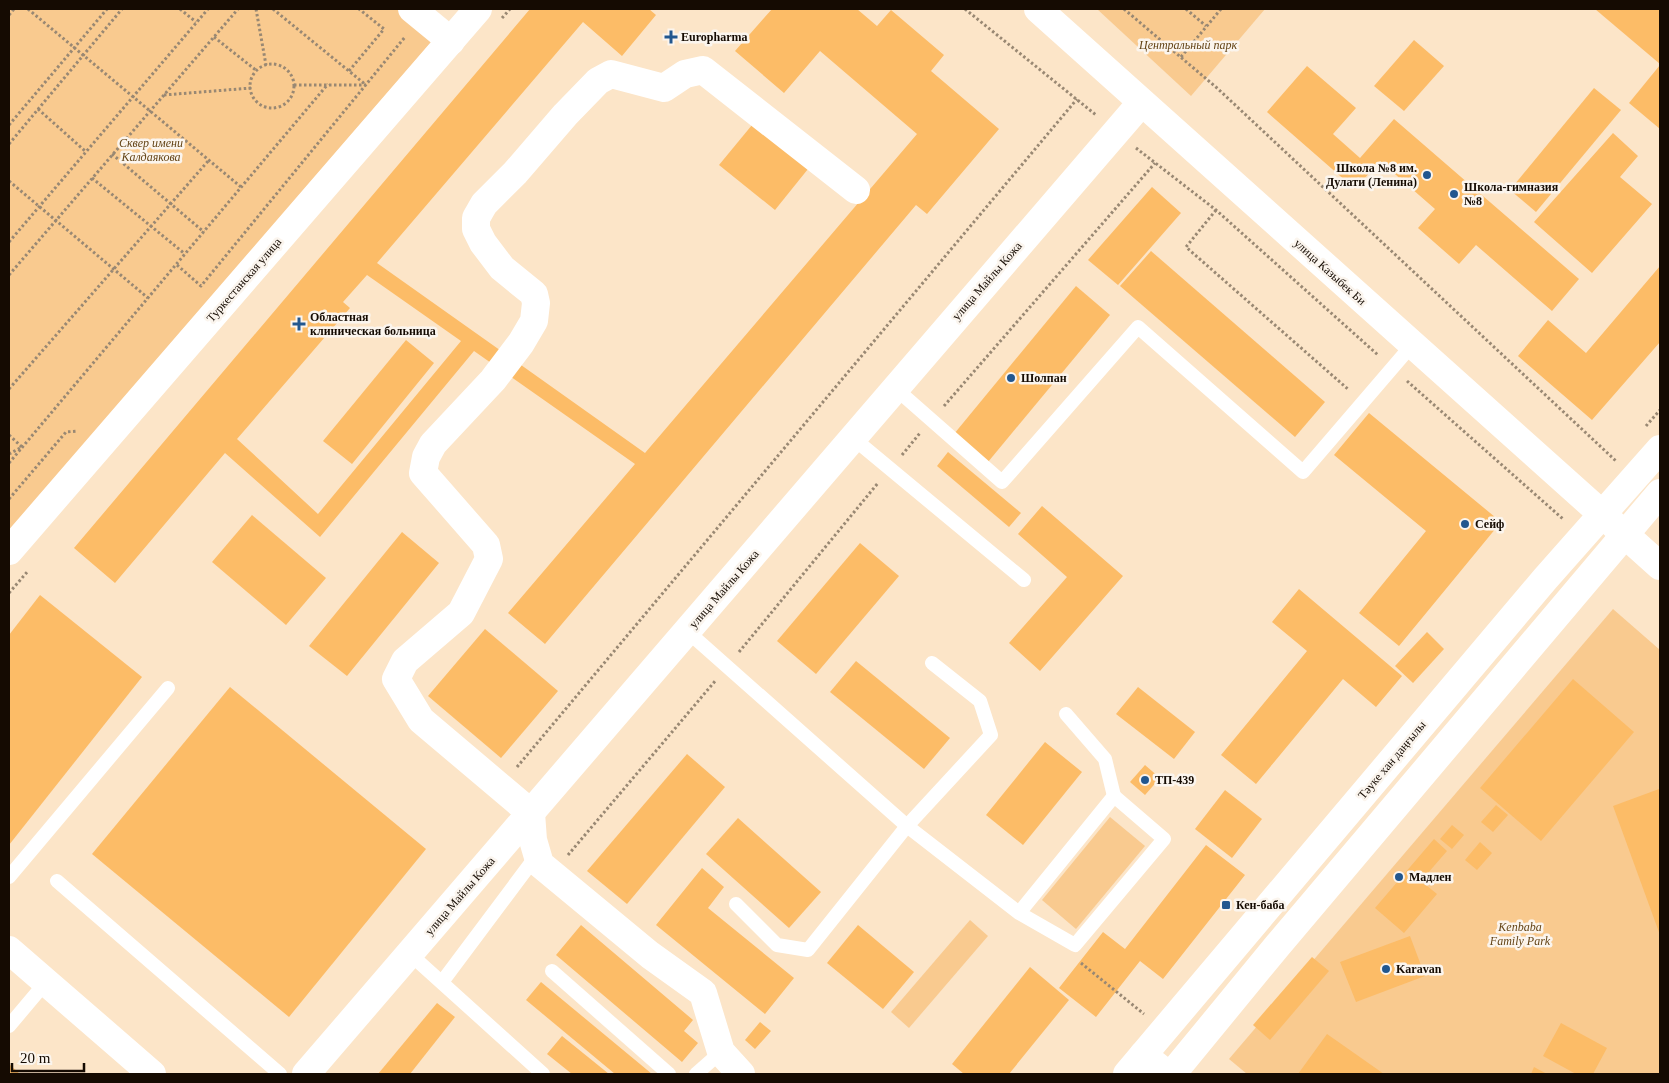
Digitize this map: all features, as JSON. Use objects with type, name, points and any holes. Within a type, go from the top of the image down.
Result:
[{"type":"street","name":"Туркестанская улица","points":[[9,551],[478,9]]},
{"type":"street","name":"улица Казыбек Би","points":[[1038,9],[1412,346],[1660,566]]},
{"type":"street","points":[[417,12],[451,41]]},
{"type":"street","points":[[741,1074],[721,1052],[703,992],[650,955],[545,865],[533,840],[531,812],[421,720],[396,679],[405,660],[461,613],[489,559],[486,544],[423,473],[426,456],[440,434],[493,380],[534,321],[536,303],[534,294],[502,268],[483,243],[476,229],[476,218],[484,204],[515,173],[565,115],[598,81],[610,74],[664,88],[684,74],[695,70],[702,70],[856,190]]},
{"type":"street","name":"улица Майлы Кожа","points":[[312,1072],[531,812],[1141,103]]},
{"type":"street","name":"Тәуке хан даңғылы","points":[[1135,1064],[1539,585],[1660,449]]},
{"type":"street","points":[[1172,1074],[1660,493]]},
{"type":"street","points":[[9,950],[152,1074]]},
{"type":"street","points":[[1135,1064],[1167,1074]]},
{"type":"lane","points":[[895,388],[1002,482],[1138,327],[1302,472],[1412,346]]},
{"type":"lane","points":[[853,438],[1024,580]]},
{"type":"lane","points":[[688,631],[907,826],[1019,913],[1075,946],[1164,839],[1114,796],[1105,759],[1066,714]]},
{"type":"lane","points":[[736,904],[777,945],[808,950],[907,826],[991,735],[980,701],[932,662]]},
{"type":"lane","points":[[9,877],[168,688]]},
{"type":"lane","points":[[1019,913],[1114,796]]},
{"type":"lane","points":[[442,982],[545,865]]},
{"type":"lane","points":[[57,881],[280,1074]]},
{"type":"lane","points":[[410,954],[543,1074]]},
{"type":"lane","points":[[552,971],[669,1074]]},
{"type":"lane","points":[[9,1026],[46,982]]},
{"type":"lane","points":[[696,1074],[721,1052]]},
{"type":"path","points":[[9,15],[14,9]]},
{"type":"path","points":[[28,9],[241,187]]},
{"type":"path","points":[[9,125],[107,9]]},
{"type":"path","points":[[9,144],[122,9]]},
{"type":"path","points":[[180,9],[196,22]]},
{"type":"path","points":[[9,242],[208,9]]},
{"type":"path","points":[[9,275],[238,9]]},
{"type":"path","points":[[256,9],[266,65]]},
{"type":"path","points":[[273,9],[366,85]]},
{"type":"path","points":[[350,71],[384,30],[360,9]]},
{"type":"path","points":[[964,9],[1216,210],[1564,520]]},
{"type":"path","points":[[1124,9],[1217,88],[1616,461]]},
{"type":"path","points":[[1186,9],[1206,26]]},
{"type":"path","points":[[1181,57],[1221,9]]},
{"type":"path","points":[[177,265],[201,286],[366,85],[417,12]]},
{"type":"path","points":[[214,37],[257,71]]},
{"type":"path","points":[[276,64],[283,67],[291,75],[294,85],[288,100],[276,108],[259,104],[253,97],[251,88],[251,80],[257,71],[266,65],[276,64]]},
{"type":"path","points":[[9,463],[328,84]]},
{"type":"path","points":[[294,85],[366,85]]},
{"type":"path","points":[[164,94],[251,88]]},
{"type":"path","points":[[500,786],[1077,99]]},
{"type":"path","points":[[38,109],[85,151]]},
{"type":"path","points":[[112,154],[204,232]]},
{"type":"path","points":[[9,389],[115,270],[209,160]]},
{"type":"path","points":[[545,865],[727,666],[931,420],[1155,163]]},
{"type":"path","points":[[92,178],[185,254]]},
{"type":"path","points":[[9,181],[148,298]]},
{"type":"path","points":[[1216,210],[1186,248],[1362,402]]},
{"type":"path","points":[[9,435],[22,447]]},
{"type":"path","points":[[9,454],[22,447]]},
{"type":"path","points":[[1080,961],[1148,1018]]},
{"type":"green space","name":"Сквер имени Калдаякова","points":[[9,9],[400,9],[435,38],[9,531]]},
{"type":"green space","name":"Центральный парк","points":[[1097,9],[1265,9],[1191,96]]},
{"type":"green space","name":"Kenbaba Family Park","points":[[1613,609],[1660,650],[1660,1074],[1247,1074],[1229,1059]]},
{"type":"green space","points":[[1110,817],[1145,846],[1076,929],[1042,900]]},
{"type":"green space","points":[[970,920],[988,936],[909,1028],[891,1012]]},
{"type":"building","name":"Областная клиническая больница","points":[[530,9],[649,9],[656,15],[622,56],[583,22],[377,263],[645,453],[917,134],[820,51],[784,93],[735,51],[772,9],[857,9],[877,26],[891,10],[944,55],[931,71],[999,129],[927,214],[916,205],[545,644],[508,613],[635,464],[474,351],[320,537],[225,453],[115,583],[74,548]],"holes":[[[367,275],[461,341],[318,514],[237,439],[350,308],[343,302]]]},
{"type":"building","points":[[1595,9],[1660,9],[1660,64]]},
{"type":"building","points":[[1414,40],[1444,66],[1404,111],[1374,86]]},
{"type":"building","points":[[1660,65],[1660,129],[1629,103]]},
{"type":"building","name":"Школа №8 им. Дулати (Ленина)","points":[[1307,66],[1356,108],[1333,134],[1360,158],[1394,119],[1579,279],[1552,311],[1476,245],[1459,264],[1418,228],[1435,209],[1380,161],[1355,189],[1267,112]]},
{"type":"building","points":[[1594,88],[1621,110],[1536,212],[1510,190]]},
{"type":"building","points":[[752,125],[808,169],[775,210],[719,165]]},
{"type":"building","points":[[1613,133],[1638,156],[1620,177],[1652,204],[1592,273],[1534,222]]},
{"type":"building","points":[[1152,187],[1181,213],[1118,285],[1088,260]]},
{"type":"building","points":[[1151,251],[1325,402],[1295,437],[1120,286]]},
{"type":"building","points":[[1660,266],[1660,342],[1592,420],[1518,356],[1548,320],[1586,353]]},
{"type":"building","points":[[1076,286],[1110,315],[988,462],[954,434]]},
{"type":"building","name":"Областная клиническая больница","points":[[406,340],[434,363],[352,464],[323,441]]},
{"type":"building","points":[[1369,413],[1501,522],[1399,646],[1359,613],[1426,531],[1334,455]]},
{"type":"building","points":[[948,452],[1021,513],[1009,527],[937,466]]},
{"type":"building","points":[[1042,506],[1123,576],[1040,671],[1009,643],[1067,577],[1018,534]]},
{"type":"building","points":[[252,515],[326,578],[286,625],[212,562]]},
{"type":"building","points":[[402,532],[439,563],[347,676],[309,646]]},
{"type":"building","points":[[860,543],[899,576],[816,674],[777,641]]},
{"type":"building","points":[[1299,589],[1402,676],[1376,707],[1343,679],[1256,784],[1221,755],[1307,651],[1272,622]]},
{"type":"building","points":[[40,595],[142,677],[9,845],[9,635]]},
{"type":"building","points":[[485,629],[558,691],[501,758],[428,696]]},
{"type":"building","points":[[1427,632],[1444,649],[1413,683],[1395,666]]},
{"type":"building","points":[[856,661],[950,738],[924,769],[830,692]]},
{"type":"building","points":[[1573,679],[1634,732],[1541,841],[1480,788]]},
{"type":"building","points":[[230,687],[426,849],[289,1017],[92,854]]},
{"type":"building","points":[[1138,687],[1195,732],[1174,759],[1116,714]]},
{"type":"building","points":[[1045,742],[1082,772],[1023,845],[986,815]]},
{"type":"building","points":[[687,754],[725,787],[627,904],[587,871]]},
{"type":"building","name":"ТП-439","points":[[1145,765],[1160,778],[1145,795],[1130,782]]},
{"type":"building","points":[[1659,789],[1660,792],[1660,935],[1613,806]]},
{"type":"building","points":[[1225,790],[1262,819],[1232,858],[1195,829]]},
{"type":"building","points":[[1496,805],[1508,815],[1493,832],[1481,822]]},
{"type":"building","points":[[738,818],[821,892],[789,928],[706,854]]},
{"type":"building","points":[[1452,825],[1464,835],[1452,849],[1440,839]]},
{"type":"building","points":[[1434,839],[1447,851],[1421,881],[1437,894],[1404,933],[1375,908]]},
{"type":"building","points":[[1480,842],[1492,853],[1477,870],[1465,860]]},
{"type":"building","points":[[1206,845],[1245,875],[1163,979],[1140,961],[1096,1017],[1059,988],[1103,932],[1125,949]]},
{"type":"building","points":[[702,868],[724,887],[708,908],[794,978],[765,1014],[656,925]]},
{"type":"building","points":[[581,925],[693,1020],[684,1031],[698,1043],[682,1062],[556,955]]},
{"type":"building","points":[[858,925],[914,972],[883,1009],[827,963]]},
{"type":"building","points":[[1410,936],[1425,976],[1356,1002],[1340,962]]},
{"type":"building","points":[[1312,957],[1329,971],[1270,1040],[1253,1025]]},
{"type":"building","points":[[1030,967],[1069,1000],[1009,1074],[964,1074],[952,1064]]},
{"type":"building","points":[[541,982],[652,1074],[615,1074],[526,1000]]},
{"type":"building","points":[[437,1003],[455,1017],[410,1074],[378,1074]]},
{"type":"building","points":[[760,1022],[771,1031],[755,1049],[745,1040]]},
{"type":"building","points":[[1561,1023],[1607,1048],[1593,1074],[1576,1074],[1543,1056]]},
{"type":"building","points":[[1327,1034],[1384,1074],[1298,1074]]},
{"type":"building","points":[[562,1036],[609,1074],[572,1074],[547,1054]]},
{"type":"building","points":[[9,1064],[20,1074],[9,1074]]},
{"type":"building","points":[[1534,1067],[1547,1074],[1531,1074]]},
{"type":"place","name":"Europharma","points":[[671,37]]},
{"type":"place","name":"Школа №8 им. Дулати (Ленина)","points":[[1427,175]]},
{"type":"place","name":"Школа-гимназия №8","points":[[1454,194]]},
{"type":"place","name":"Областная клиническая больница","points":[[299,324]]},
{"type":"place","name":"Шолпан","points":[[1011,378]]},
{"type":"place","name":"Сейф","points":[[1465,524]]},
{"type":"place","name":"ТП-439","points":[[1145,780]]},
{"type":"place","name":"Мадлен","points":[[1399,877]]},
{"type":"place","name":"Кен-баба","points":[[1226,905]]},
{"type":"place","name":"Karavan","points":[[1386,969]]}]
